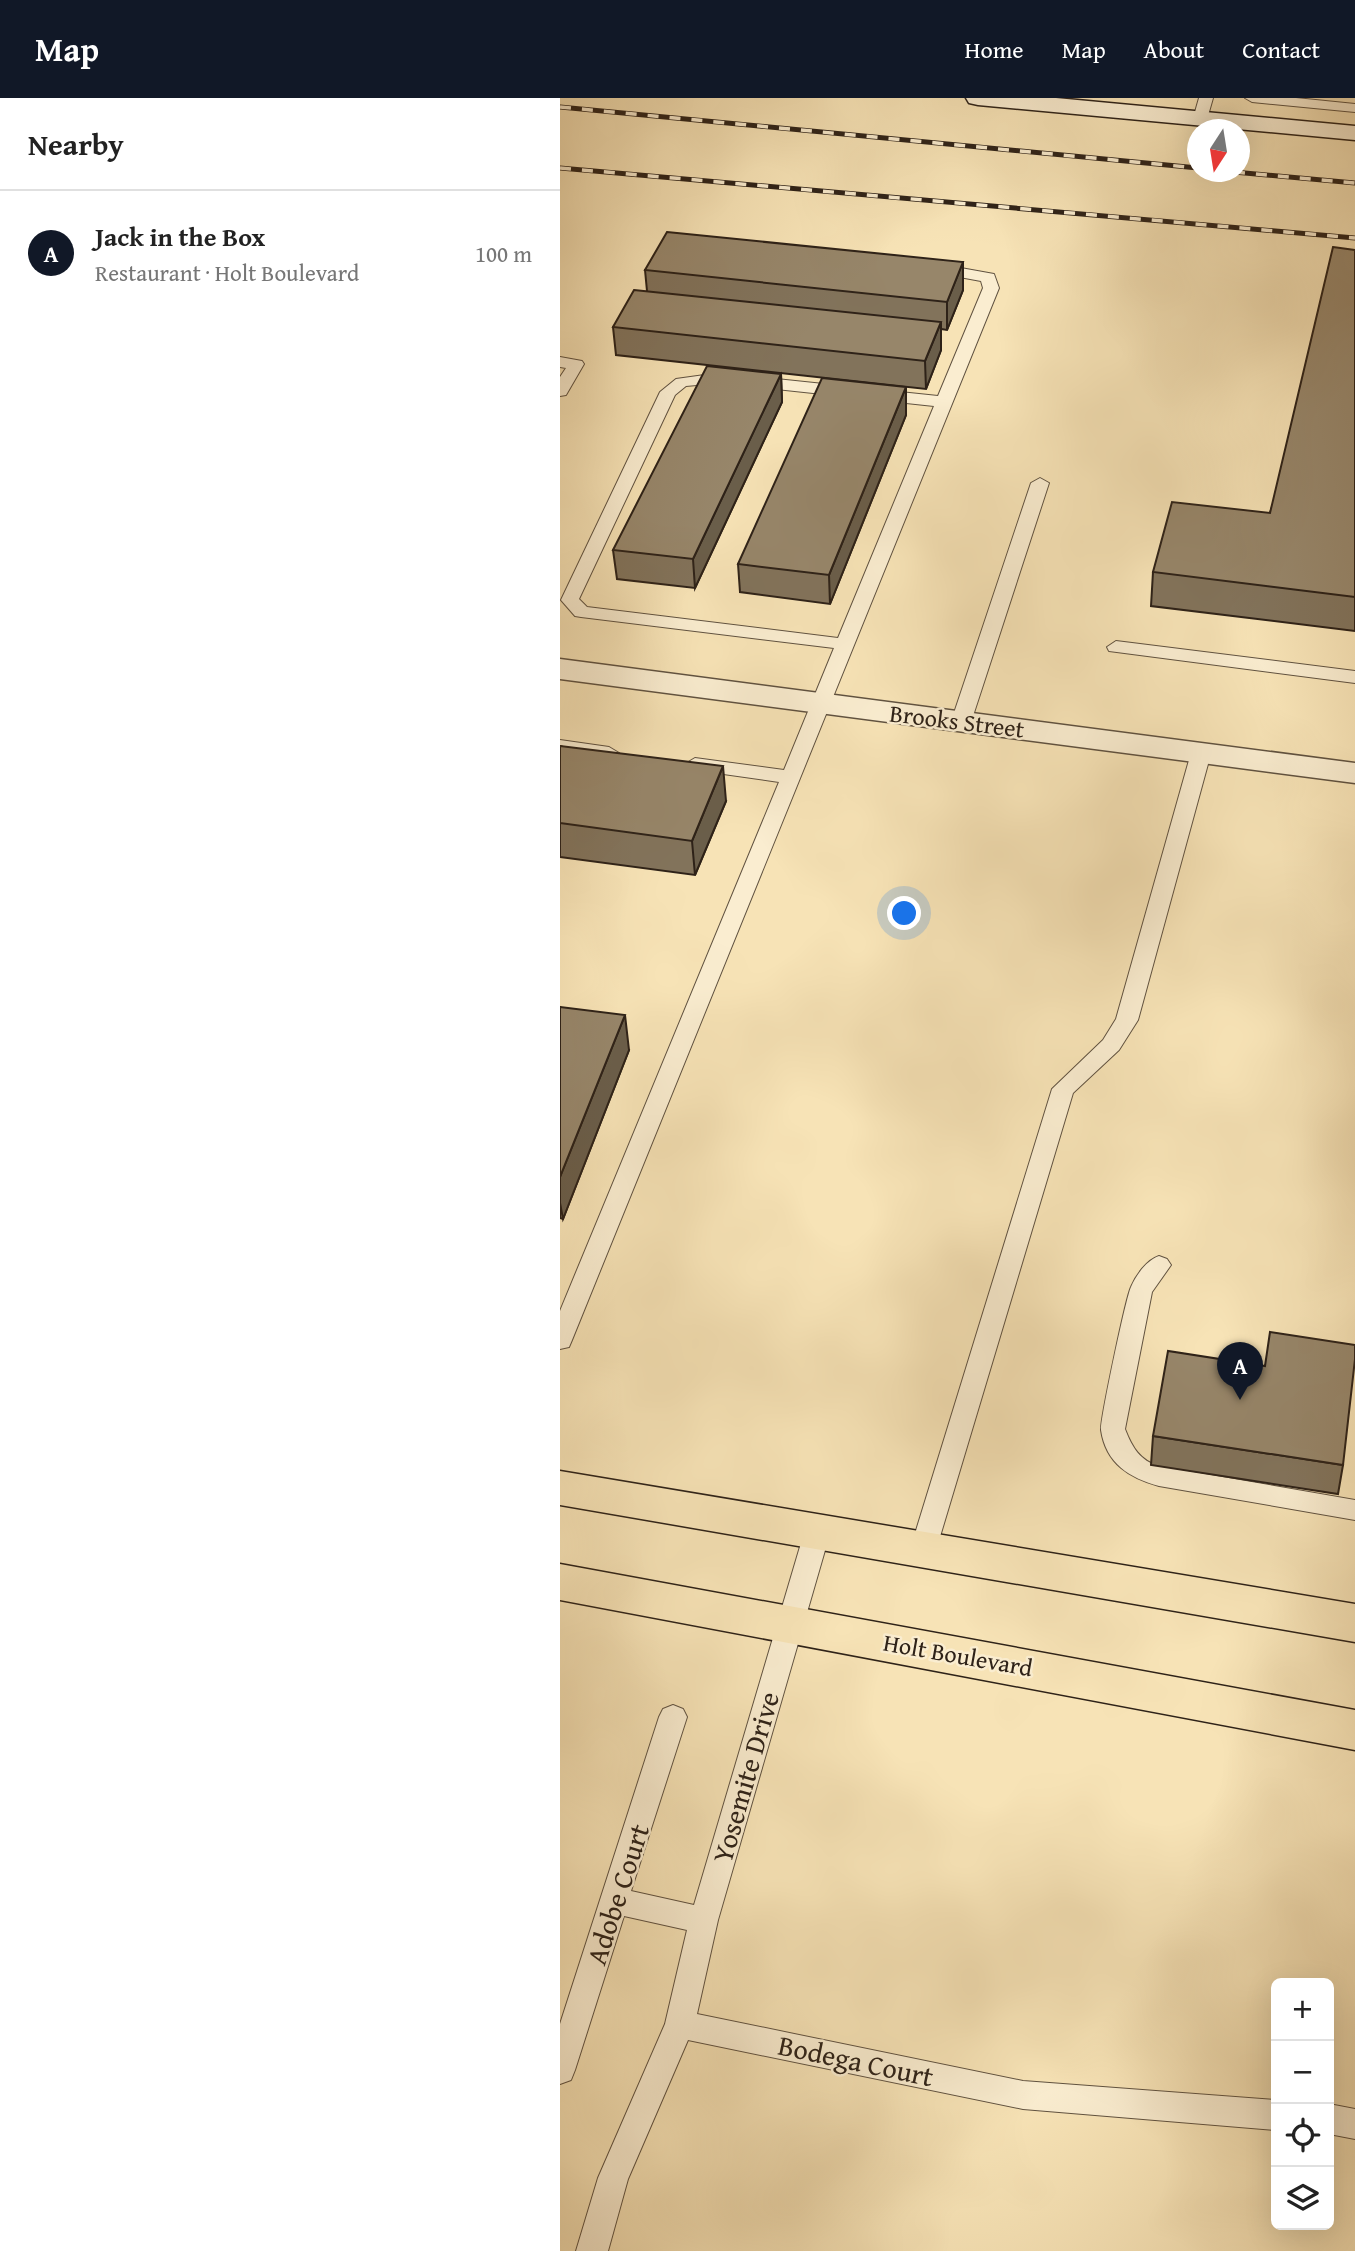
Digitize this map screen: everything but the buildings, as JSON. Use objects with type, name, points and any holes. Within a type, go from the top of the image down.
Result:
[{"type":"main road","points":[[560,1488],[1355,1623]]},
{"type":"main road","name":"Holt Boulevard","points":[[560,1582],[1355,1730]]},
{"type":"street","points":[[978,98],[1203,108],[1355,133]]},
{"type":"street","name":"Brooks Street","points":[[560,669],[1355,773]]},
{"type":"lane","points":[[1252,98],[1355,108]]},
{"type":"lane","points":[[560,1340],[818,703],[991,288],[988,277],[975,272],[919,267]]},
{"type":"lane","points":[[560,362],[576,364],[560,391]]},
{"type":"lane","points":[[843,643],[581,612],[570,600],[576,580],[668,392],[682,382],[719,378],[943,402]]},
{"type":"lane","points":[[961,722],[1040,483]]},
{"type":"lane","points":[[1116,647],[1355,677]]},
{"type":"lane","points":[[560,746],[627,755]]},
{"type":"lane","points":[[923,1550],[1063,1089],[1111,1045],[1127,1020],[1201,753]]},
{"type":"lane","points":[[681,762],[789,777]]},
{"type":"lane","points":[[1159,1265],[1141,1290],[1113,1429],[1121,1452],[1140,1471],[1159,1476],[1355,1510]]},
{"type":"lane","name":"Yosemite Drive","points":[[680,2024],[704,1920],[817,1532]]},
{"type":"lane","name":"Adobe Court","points":[[560,2070],[673,1717]]},
{"type":"lane","points":[[615,1901],[704,1920]]},
{"type":"lane","points":[[592,2251],[613,2178],[680,2024]]},
{"type":"lane","name":"Bodega Court","points":[[680,2024],[1023,2095],[1271,2115]]},
{"type":"lane","points":[[1334,2120],[1355,2124]]},
{"type":"railway","points":[[560,107],[1187,167]]},
{"type":"railway","points":[[560,168],[1355,238]]},
{"type":"railway","points":[[1250,173],[1355,183]]},
{"type":"place","name":"Jack in the Box","points":[[1240,1400]]}]
